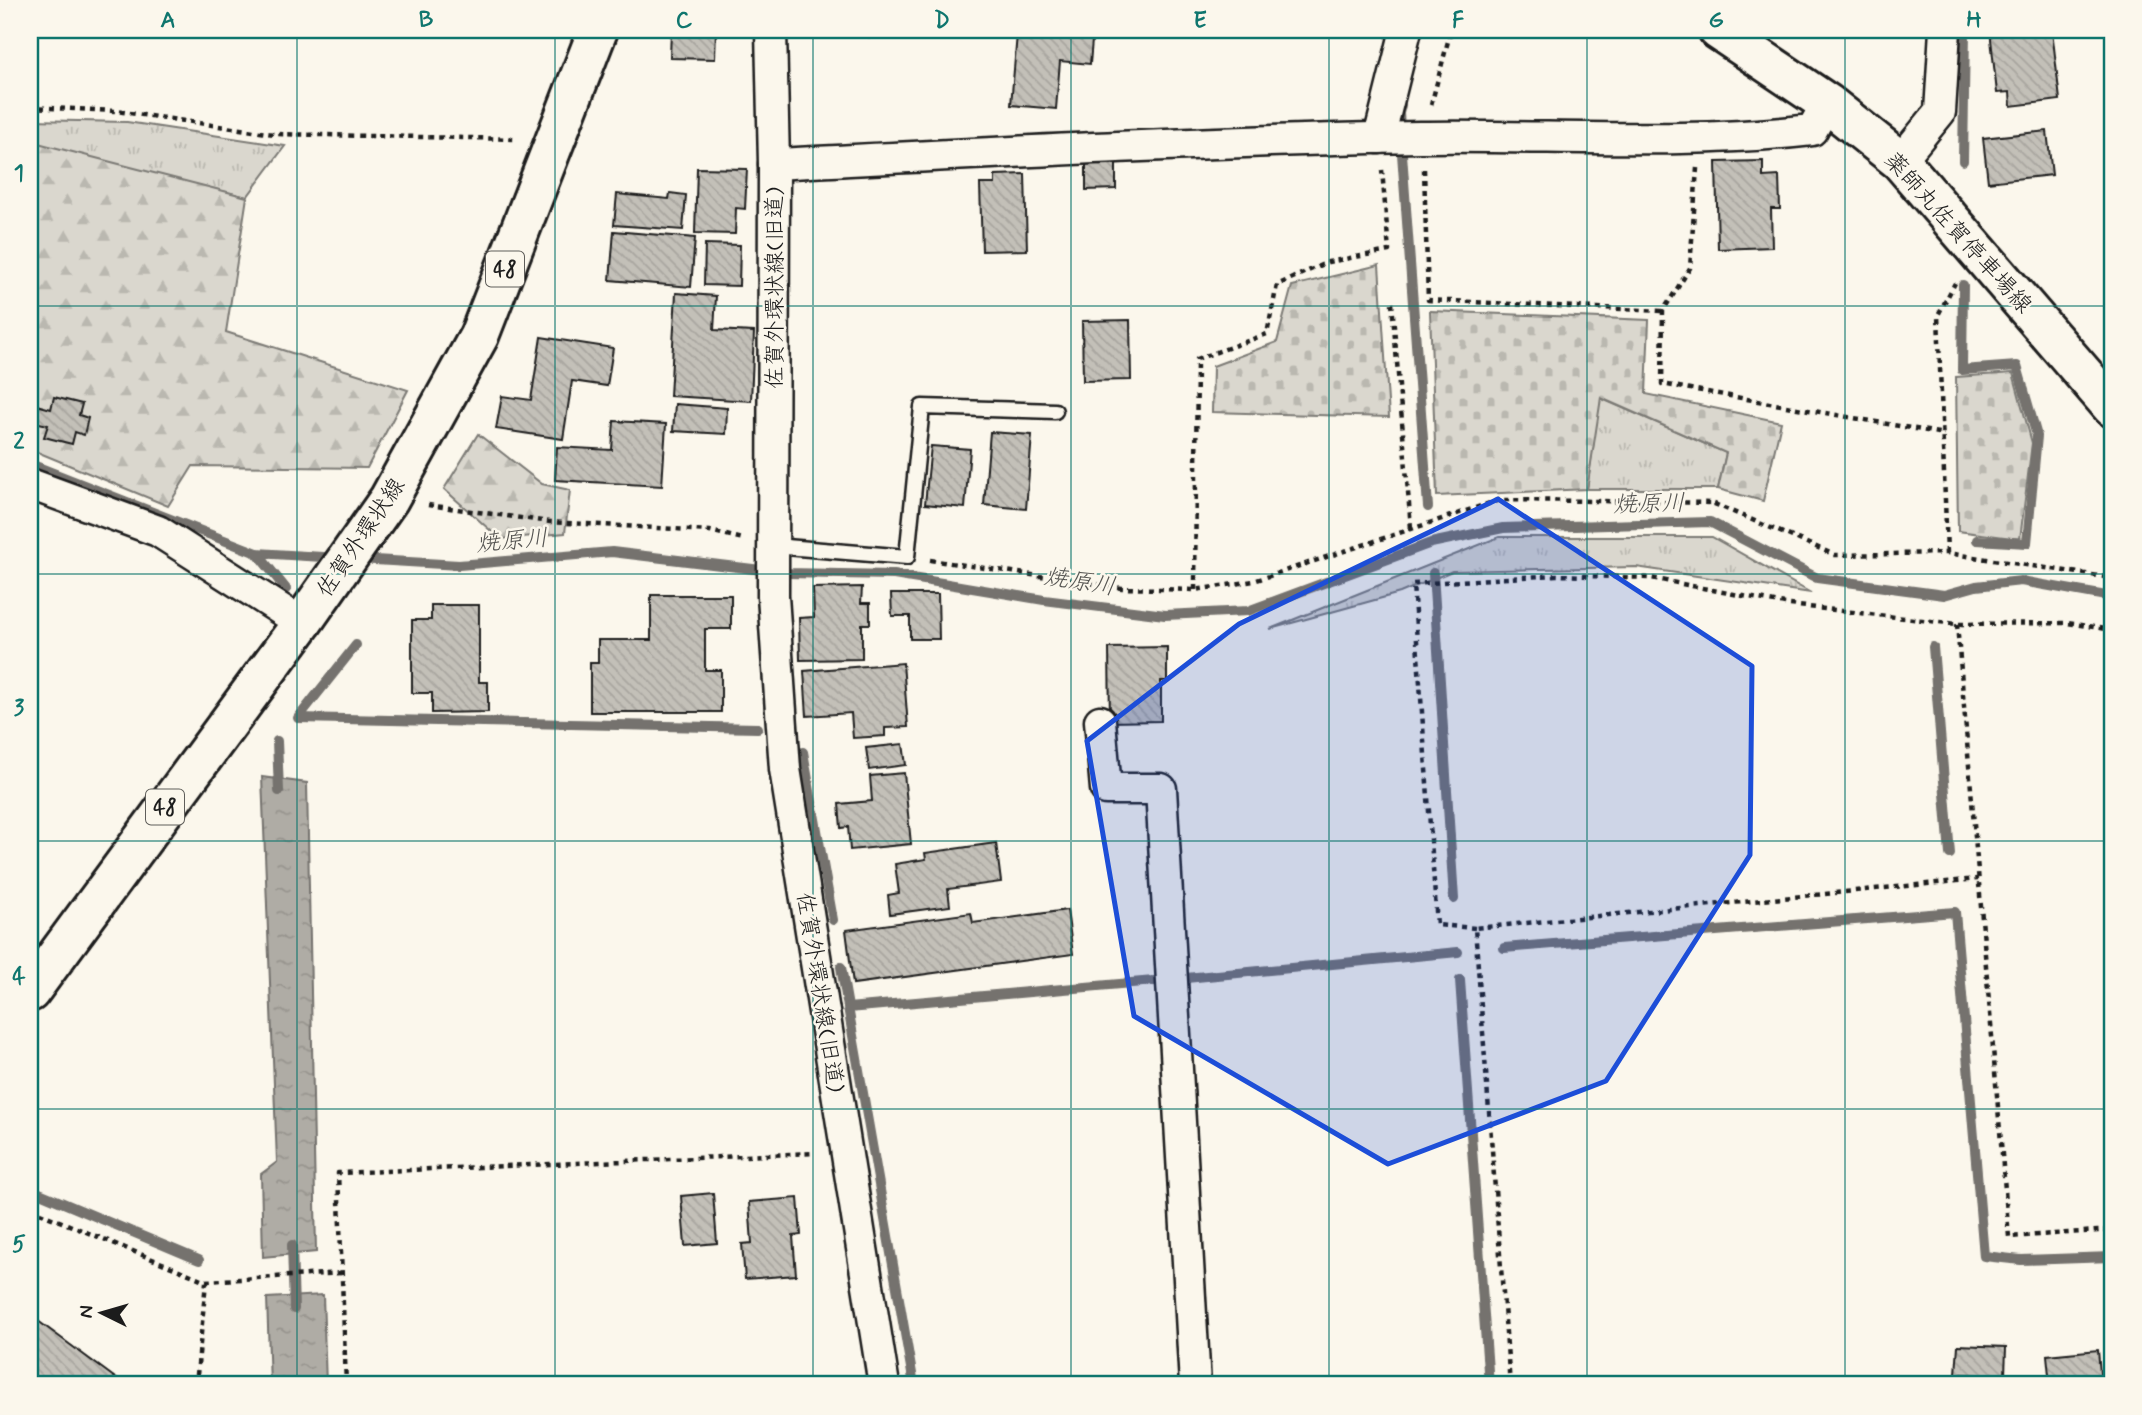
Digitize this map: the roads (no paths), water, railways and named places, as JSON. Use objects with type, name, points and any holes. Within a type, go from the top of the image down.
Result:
[{"type":"main road","name":"佐賀外環状線","points":[[30,992],[302,623],[389,499],[479,336],[598,30]]},
{"type":"main road","name":"薬師丸佐賀停車場線","points":[[1718,30],[1827,103],[1900,161],[2112,407]]},
{"type":"street","name":"佐賀外環状線(旧道)","points":[[771,30],[774,164],[773,596],[785,769],[884,1385]]},
{"type":"street","points":[[1379,138],[1406,30]]},
{"type":"street","points":[[1900,161],[1940,111],[1945,30]]},
{"type":"street","points":[[774,164],[1161,144],[1379,138],[1740,138],[1812,130],[1827,103]]},
{"type":"street","points":[[30,484],[158,531],[302,623]]},
{"type":"street","points":[[1100,721],[1106,789],[1161,789],[1195,1385]]},
{"type":"lane","points":[[774,546],[907,557],[922,408],[1055,411]]},
{"type":"water","points":[[262,777],[307,783],[316,1252],[263,1257],[261,1174],[277,1162]]},
{"type":"water","points":[[323,1295],[326,1385],[270,1385],[267,1298]]},
{"type":"waterway","points":[[1963,161],[1965,30]]},
{"type":"waterway","points":[[1401,105],[1399,113],[1428,507]]},
{"type":"waterway","points":[[1963,285],[1962,370],[2017,366],[2037,436],[2027,543],[1977,540]]},
{"type":"waterway","name":"焼原川","points":[[30,464],[257,553],[339,558]]},
{"type":"waterway","name":"焼原川","points":[[358,559],[459,565],[612,552],[786,573],[894,575],[1044,600],[1165,615],[1248,611],[1431,543],[1503,528],[1710,522],[1817,578],[1944,595],[1976,586],[2021,581],[2112,597]]},
{"type":"waterway","points":[[257,553],[286,589]]},
{"type":"waterway","points":[[1433,573],[1454,899]]},
{"type":"waterway","points":[[356,645],[298,718],[758,728]]},
{"type":"waterway","points":[[1933,647],[1950,854]]},
{"type":"waterway","points":[[277,741],[279,791]]},
{"type":"waterway","points":[[803,752],[833,920]]},
{"type":"waterway","points":[[1504,948],[1955,912],[1984,1256],[2021,1260],[2112,1257]]},
{"type":"waterway","points":[[1186,978],[1458,952]]},
{"type":"waterway","points":[[841,967],[914,1385]]},
{"type":"waterway","points":[[1460,980],[1489,1385]]},
{"type":"waterway","points":[[848,1008],[1154,981]]},
{"type":"waterway","points":[[30,1189],[199,1260]]},
{"type":"waterway","points":[[292,1245],[294,1309]]}]
